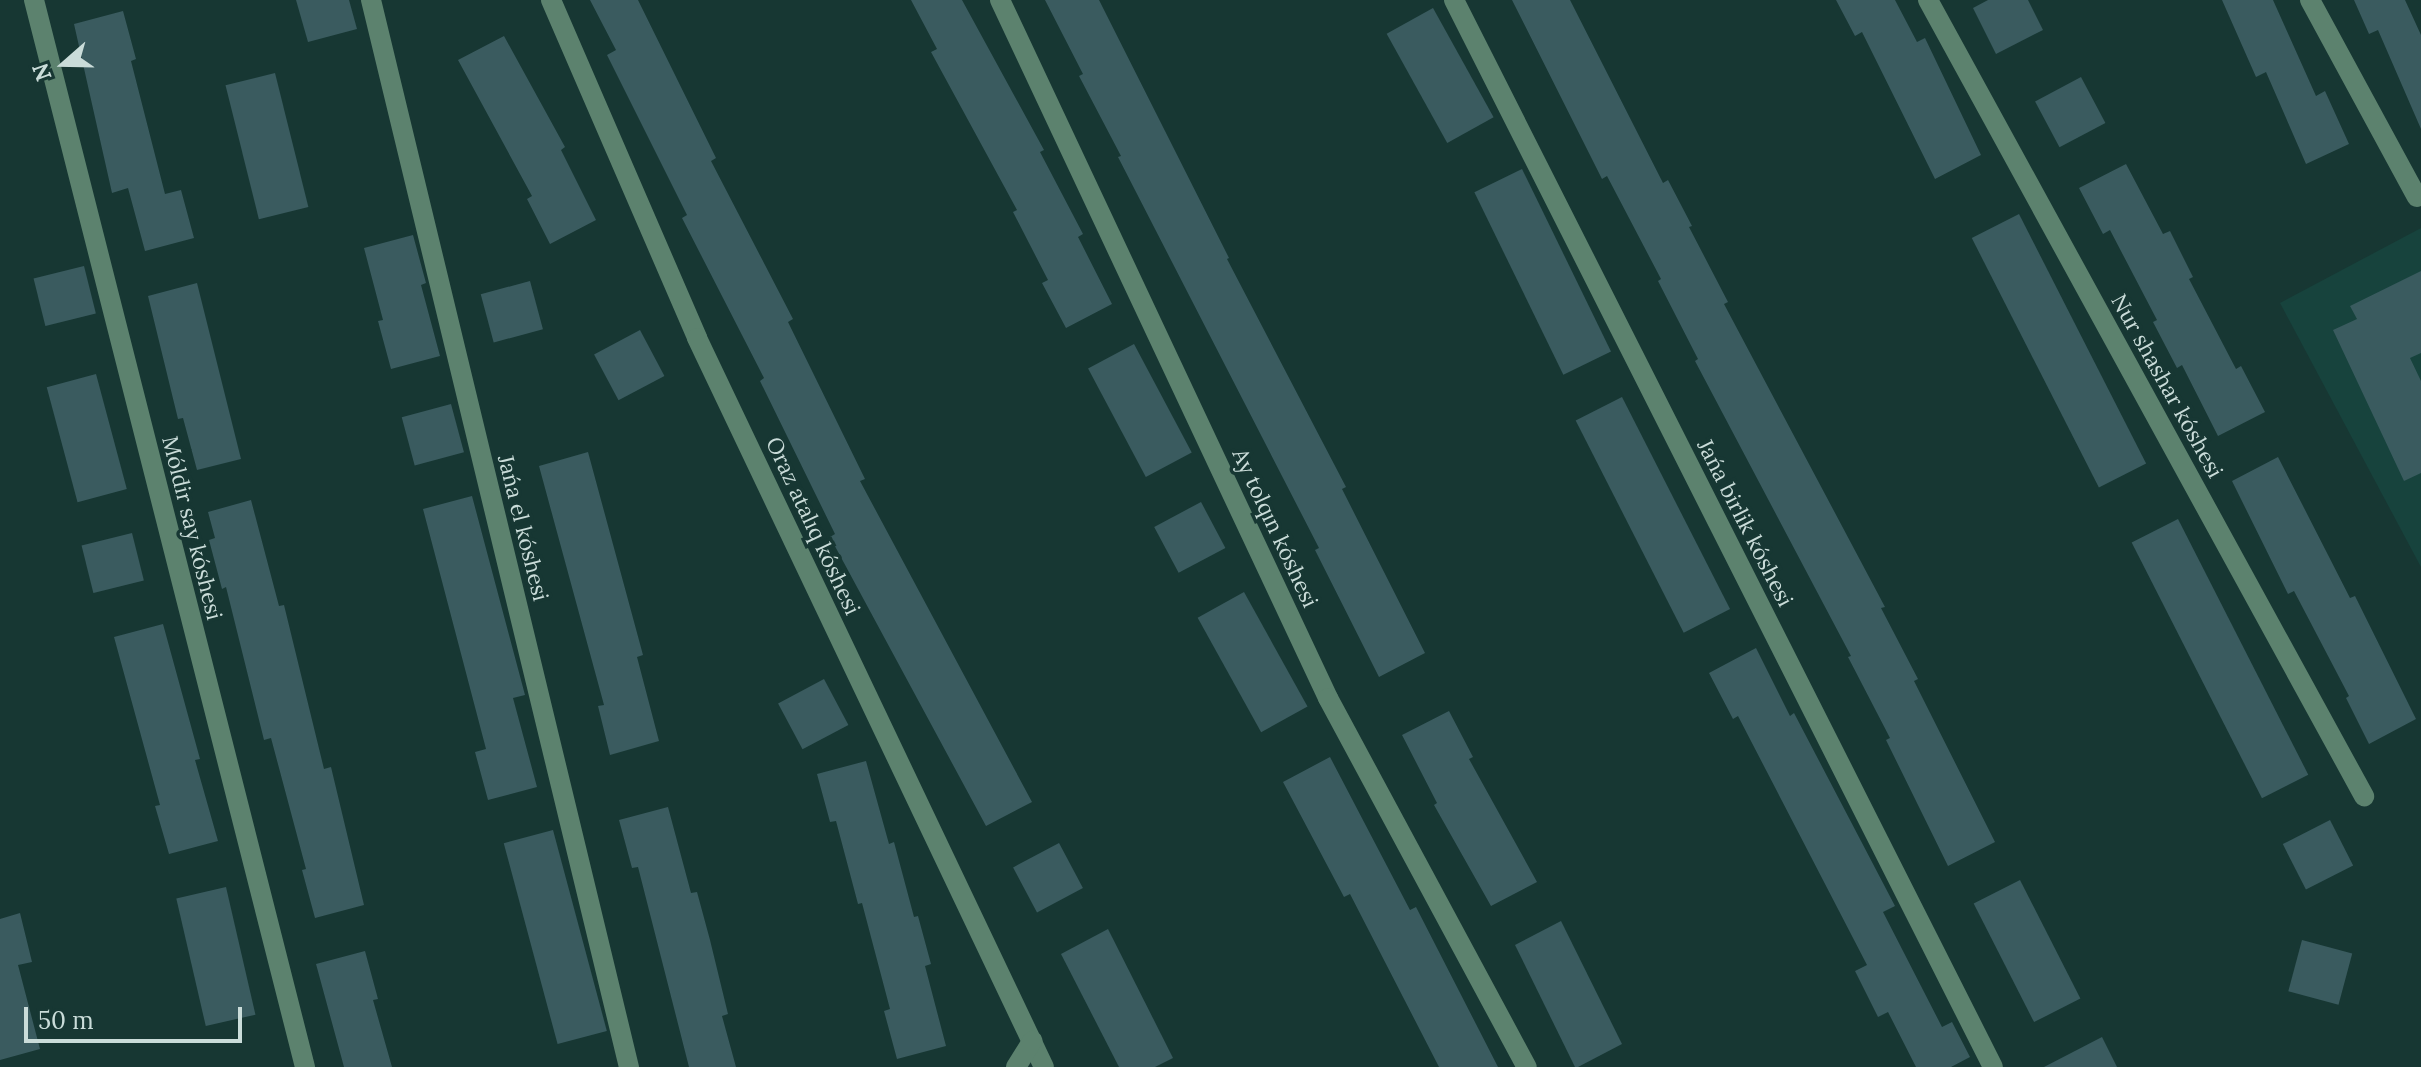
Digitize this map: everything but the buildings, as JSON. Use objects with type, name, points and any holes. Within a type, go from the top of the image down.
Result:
[{"type":"street","name":"Móldir say kóshesi","points":[[34,0],[305,1067]]},
{"type":"street","name":"Jańa el kóshesi","points":[[371,0],[629,1067]]},
{"type":"street","name":"Oraz atalıq kóshesi","points":[[551,0],[697,338],[1044,1067]]},
{"type":"street","name":"Ay tolqın kóshesi","points":[[1000,0],[1328,698],[1527,1067]]},
{"type":"street","name":"Jańa birlik kóshesi","points":[[1454,0],[1993,1067]]},
{"type":"street","name":"Nur shashar kóshesi","points":[[1928,0],[2364,796]]},
{"type":"street","points":[[2310,0],[2417,197]]},
{"type":"street","points":[[1016,1067],[1032,1041]]},
{"type":"shaded area","points":[[2421,228],[2421,567],[2280,303]]}]
